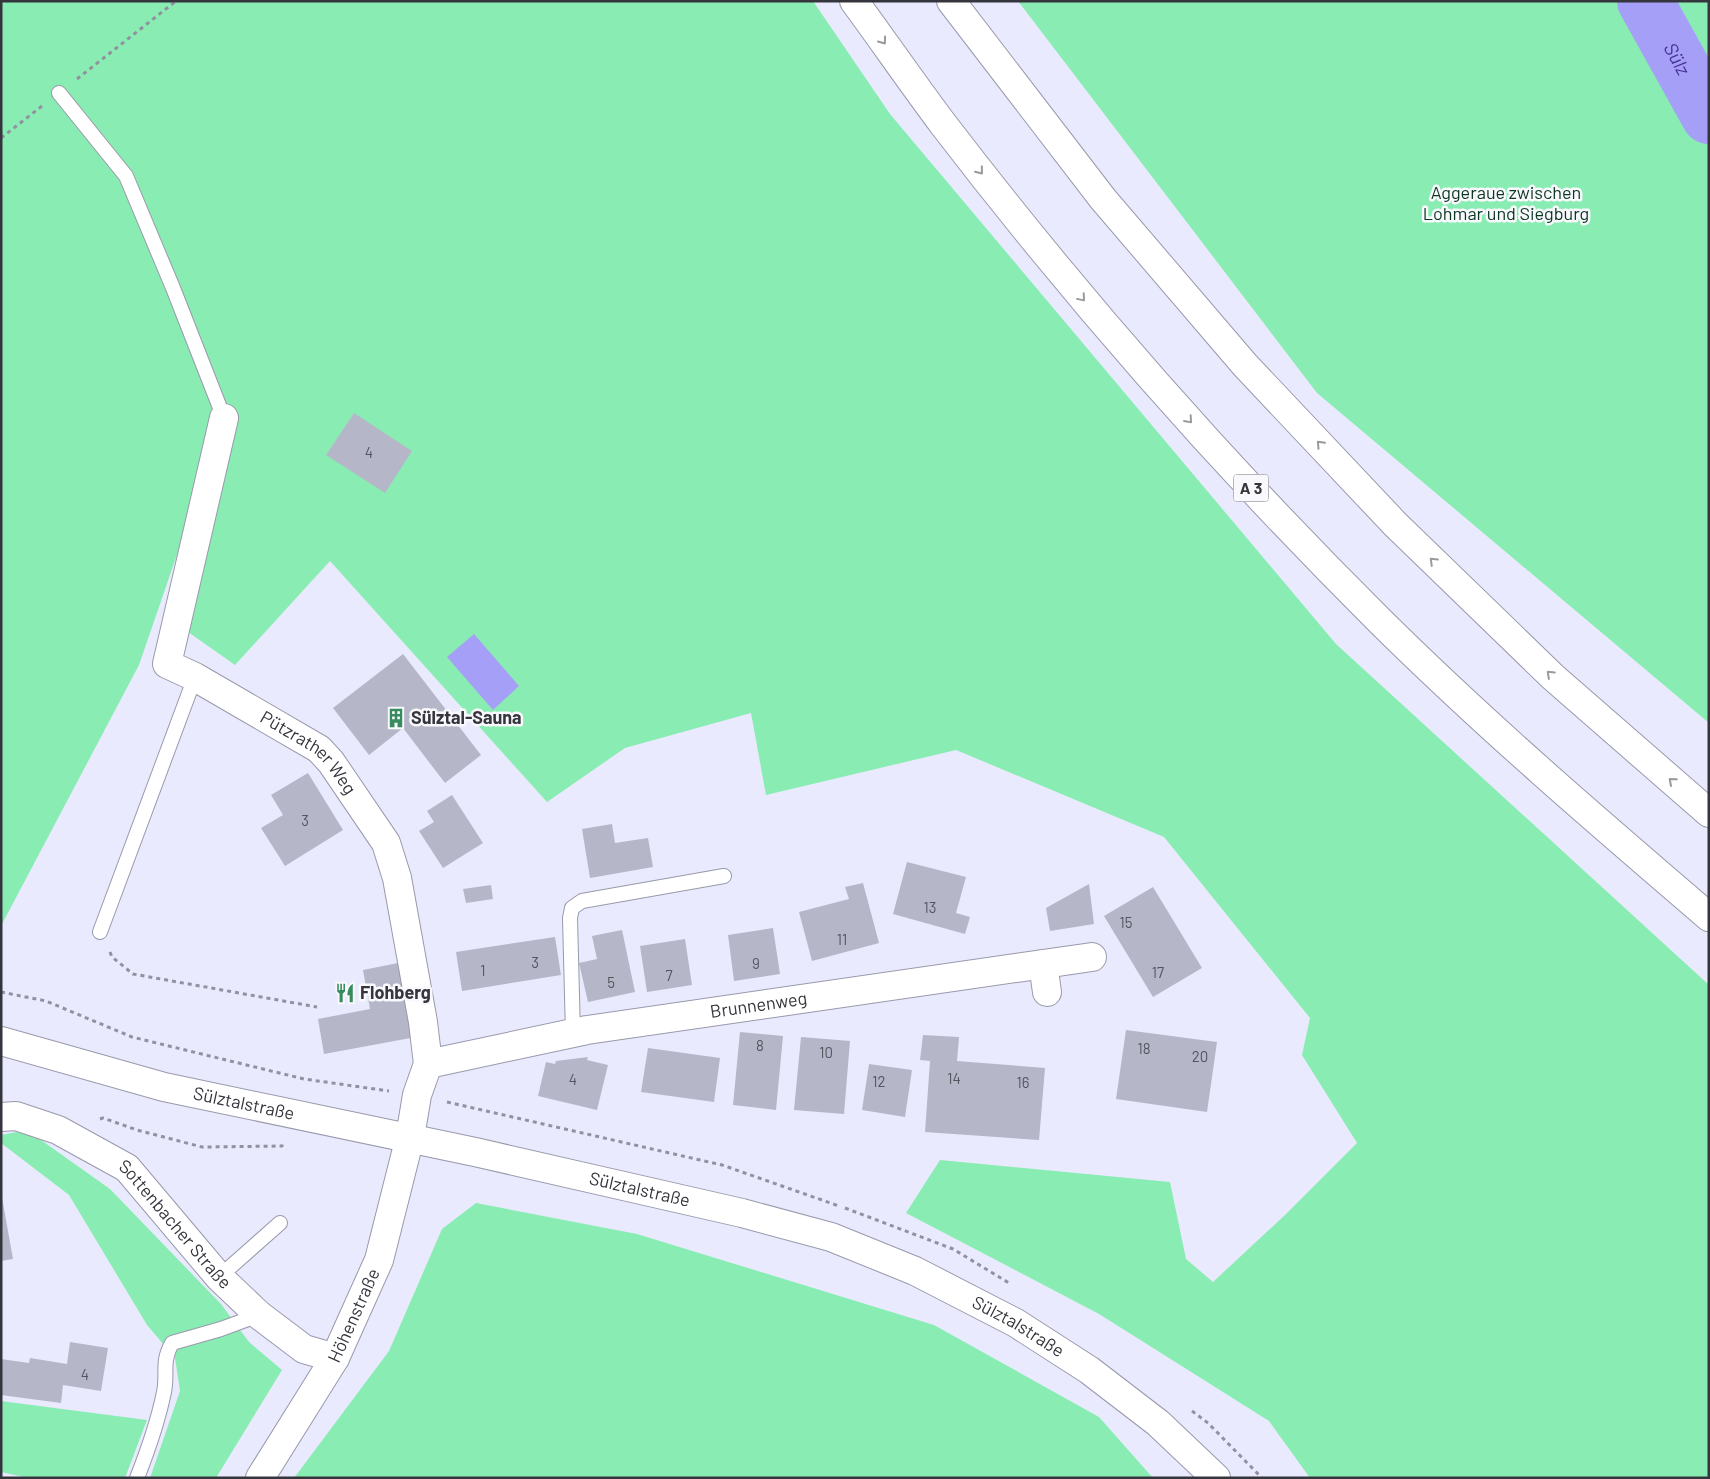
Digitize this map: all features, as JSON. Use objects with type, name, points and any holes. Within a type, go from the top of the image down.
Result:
[{"type":"main road","name":"A 3","points":[[854,1],[943,123],[1081,297],[1227,462],[1381,622],[1542,774],[1709,917]]},
{"type":"main road","points":[[951,1],[968,26],[1103,199],[1245,365],[1417,545],[1553,677],[1709,814]]},
{"type":"main road","name":"Pützrather Weg","points":[[224,418],[167,664],[195,677],[319,749],[331,762],[386,843],[397,878],[423,1022],[428,1064],[417,1095],[410,1137]]},
{"type":"main road","name":"Brunnenweg","points":[[428,1064],[586,1030],[1092,957]]},
{"type":"main road","points":[[1043,964],[1048,992]]},
{"type":"main road","name":"Sülztalstraße","points":[[1,1041],[164,1086],[410,1137],[742,1213],[831,1237],[915,1271],[1016,1323],[1089,1370],[1158,1423],[1216,1478]]},
{"type":"main road","name":"Sottenbacher Straße","points":[[1,1117],[16,1116],[58,1130],[127,1168],[219,1277],[259,1315],[304,1349],[335,1358]]},
{"type":"main road","name":"Höhenstraße","points":[[260,1478],[335,1358],[379,1260],[410,1137]]},
{"type":"lane","points":[[59,93],[126,176],[173,288],[224,418]]},
{"type":"lane","points":[[100,932],[195,677]]},
{"type":"lane","points":[[573,1034],[570,918],[572,908],[582,901],[724,876]]},
{"type":"lane","points":[[219,1277],[280,1224]]},
{"type":"lane","points":[[138,1478],[155,1430],[165,1390],[165,1355],[172,1343],[221,1329],[259,1315]]},
{"type":"path","points":[[1,138],[176,1]]},
{"type":"path","points":[[100,932],[112,957],[133,974],[317,1007]]},
{"type":"path","points":[[58,1130],[103,1118],[137,1130],[202,1147],[282,1146],[304,1079]]},
{"type":"green space","points":[[1,1],[813,1],[890,114],[1336,644],[1709,985],[1709,1478],[1310,1478],[1269,1421],[1099,1314],[906,1213],[940,1160],[1170,1182],[1186,1259],[1213,1282],[1285,1215],[1357,1143],[1302,1055],[1310,1018],[1164,837],[956,750],[766,795],[751,713],[625,748],[547,802],[330,561],[235,665],[181,627],[222,424],[139,665],[1,926]]},
{"type":"green space","name":"Aggeraue zwischen Lohmar und Siegburg","points":[[1018,1],[1709,1],[1709,723],[1317,393]]},
{"type":"green space","points":[[27,1130],[110,1189],[221,1304],[249,1342],[282,1370],[216,1478],[150,1478],[180,1391],[175,1358],[147,1325],[69,1195],[1,1143],[1,1135]]},
{"type":"green space","points":[[476,1203],[637,1234],[934,1325],[1099,1417],[1153,1478],[294,1478],[389,1351],[442,1229]]},
{"type":"green space","points":[[1,1401],[147,1420],[125,1478],[28,1478],[1,1472]]},
{"type":"shaded area","points":[[474,634],[519,686],[493,710],[447,657]]},
{"type":"building","points":[[354,413],[412,451],[385,493],[326,455]]},
{"type":"building","name":"Sülztal-Sauna","points":[[403,654],[481,755],[445,783],[403,728],[369,755],[333,708]]},
{"type":"building","points":[[308,773],[343,830],[285,866],[261,828],[283,815],[271,795]]},
{"type":"building","points":[[452,795],[483,843],[443,868],[419,831],[434,822],[427,811]]},
{"type":"building","points":[[612,824],[615,843],[648,838],[653,867],[590,878],[582,829]]},
{"type":"building","points":[[907,862],[966,877],[956,913],[970,917],[965,934],[893,914]]},
{"type":"building","points":[[863,883],[879,943],[812,961],[799,912],[849,899],[845,887]]},
{"type":"building","points":[[1089,884],[1094,924],[1050,931],[1046,908]]},
{"type":"building","points":[[491,885],[493,899],[466,903],[463,889]]},
{"type":"building","points":[[1153,887],[1202,968],[1153,997],[1104,916]]},
{"type":"building","points":[[773,928],[780,974],[734,981],[728,935]]},
{"type":"building","points":[[622,930],[635,992],[588,1002],[579,963],[597,959],[592,936]]},
{"type":"building","points":[[555,937],[561,975],[462,991],[456,952]]},
{"type":"building","points":[[685,939],[692,985],[647,992],[640,946]]},
{"type":"building","name":"Flohberg","points":[[403,962],[416,1037],[324,1054],[318,1019],[370,1009],[363,970]]},
{"type":"building","points":[[1126,1030],[1217,1042],[1207,1112],[1116,1099]]},
{"type":"building","points":[[740,1032],[783,1036],[776,1110],[733,1105]]},
{"type":"building","points":[[923,1035],[959,1037],[957,1061],[1045,1068],[1039,1140],[925,1132],[930,1061],[920,1060]]},
{"type":"building","points":[[801,1037],[850,1041],[844,1114],[794,1110]]},
{"type":"building","points":[[648,1048],[720,1058],[714,1102],[641,1092]]},
{"type":"building","points":[[588,1057],[587,1060],[608,1065],[597,1110],[538,1096],[546,1062],[555,1064],[556,1061]]},
{"type":"building","points":[[869,1064],[912,1070],[905,1117],[862,1110]]},
{"type":"building","points":[[1,1192],[13,1259],[1,1261]]},
{"type":"building","points":[[70,1342],[108,1348],[101,1391],[63,1385],[61,1403],[1,1395],[1,1359],[29,1363],[30,1358],[67,1364]]},
{"type":"waterway","name":"Sülz","points":[[1645,1],[1709,116]]},
{"type":"place","name":"Sülztal-Sauna","points":[[396,718]]},
{"type":"place","name":"Flohberg","points":[[345,993]]}]
